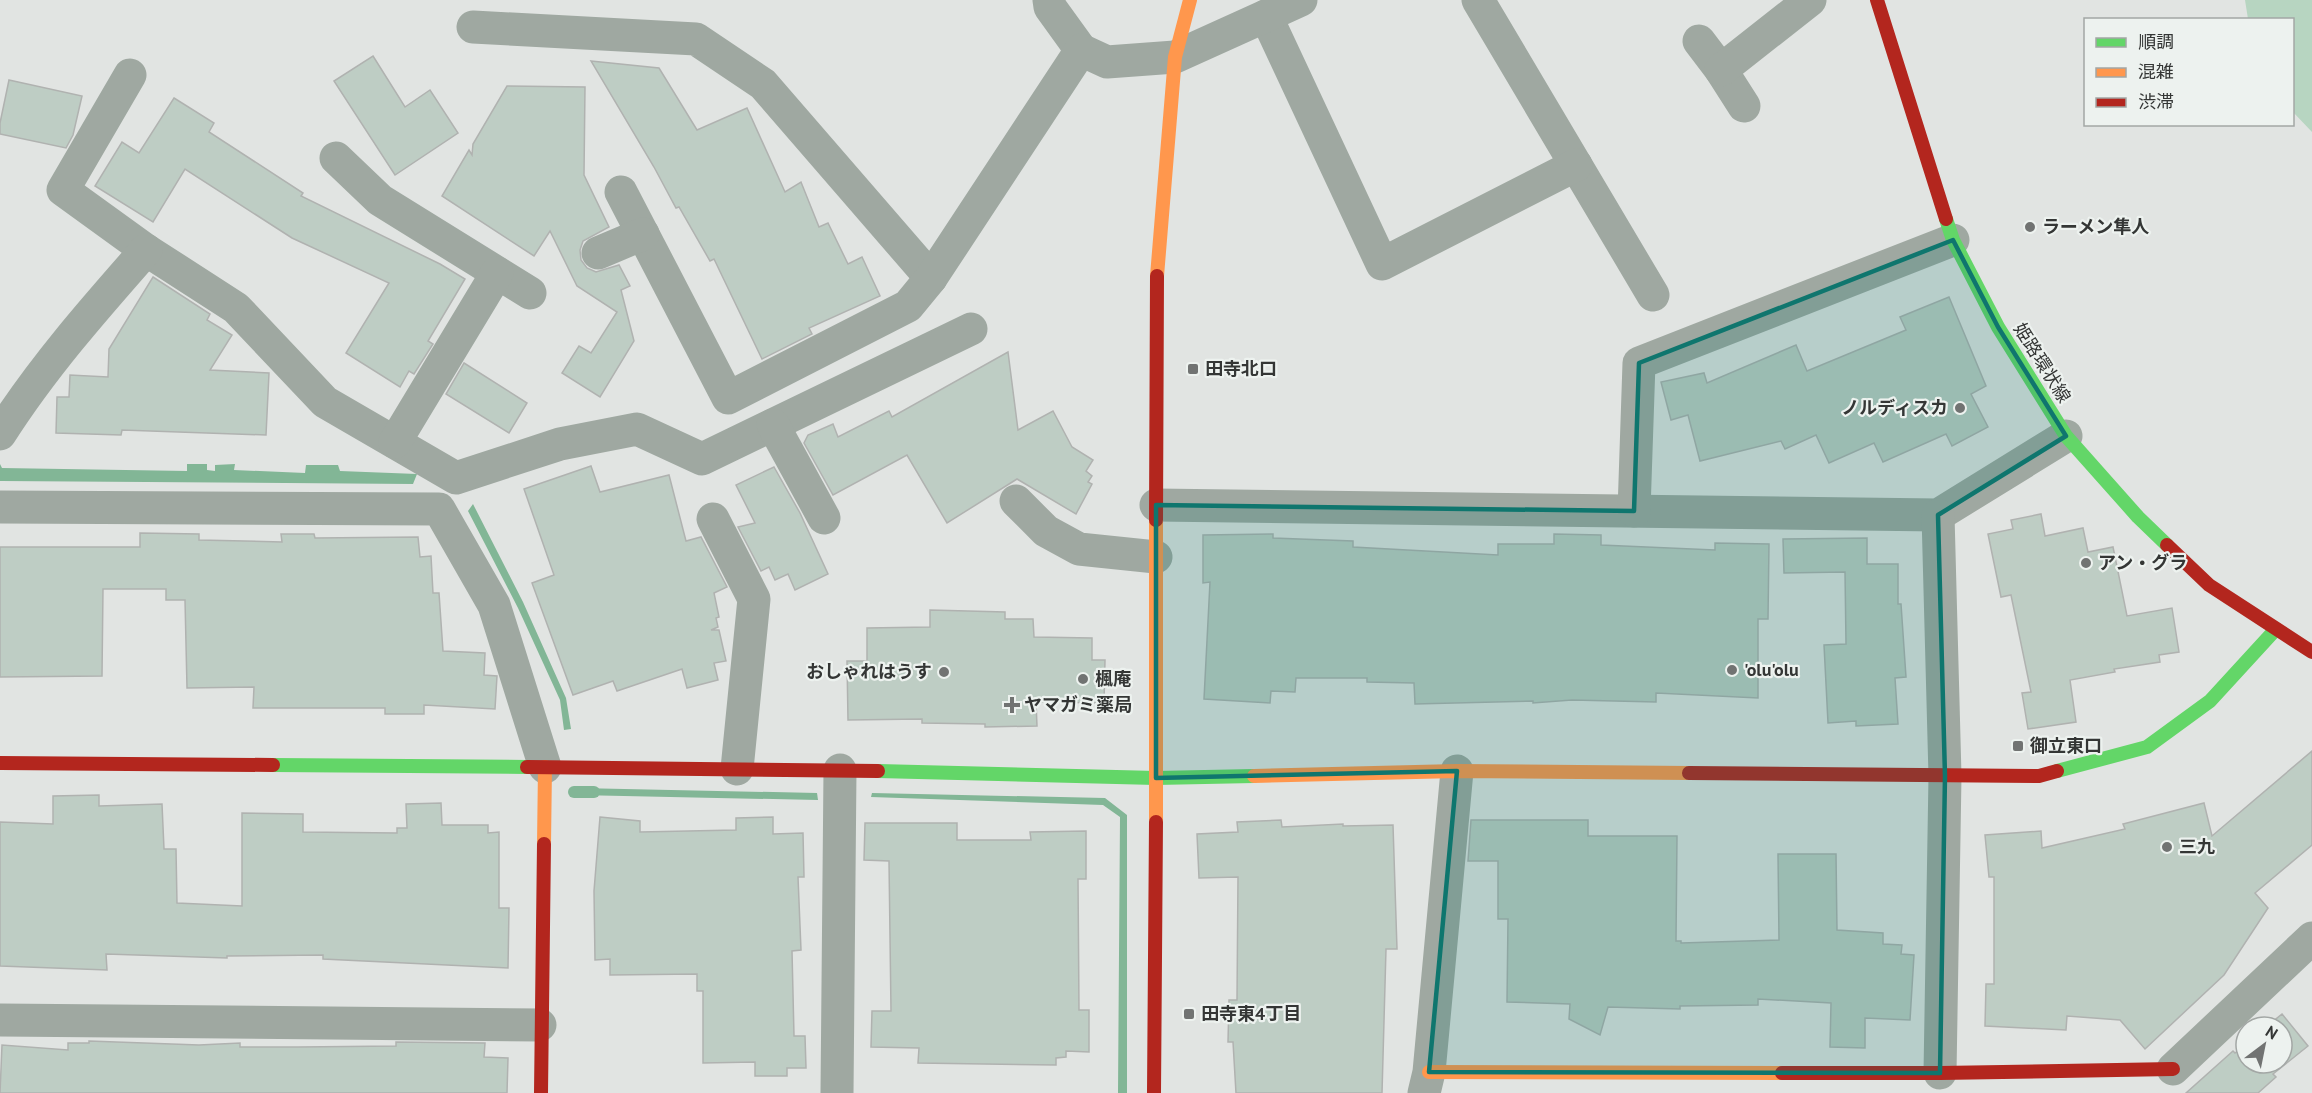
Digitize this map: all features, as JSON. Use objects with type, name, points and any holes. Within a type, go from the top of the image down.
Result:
[{"type":"street","points":[[1049,0],[1050,7],[1081,50],[1107,62],[1175,57],[1301,0]]},
{"type":"street","points":[[1154,1093],[1156,285],[1175,57],[1190,0]]},
{"type":"street","points":[[1478,0],[1653,294]]},
{"type":"street","points":[[1721,70],[1810,0]]},
{"type":"street","name":"姫路環状線","points":[[1877,0],[1953,240],[1998,327],[2066,436],[2138,517],[2209,585],[2312,652]]},
{"type":"street","points":[[1266,16],[1382,264],[1576,165]]},
{"type":"street","points":[[473,27],[696,39],[763,84],[931,278]]},
{"type":"street","points":[[1699,41],[1744,106]]},
{"type":"street","points":[[621,192],[728,398],[908,306],[931,278],[1081,50]]},
{"type":"street","points":[[129,75],[63,190],[146,250],[236,308],[325,402],[456,478]]},
{"type":"street","points":[[336,158],[381,200],[530,293]]},
{"type":"street","points":[[598,254],[643,234]]},
{"type":"street","points":[[1634,511],[1639,363],[1953,240]]},
{"type":"street","points":[[0,434],[28,390],[146,250]]},
{"type":"street","points":[[395,442],[497,273]]},
{"type":"street","points":[[439,509],[456,478],[560,444],[637,429],[702,459],[971,329]]},
{"type":"street","points":[[773,425],[824,518]]},
{"type":"street","points":[[1156,506],[1938,515],[2066,436]]},
{"type":"street","points":[[1016,501],[1046,531],[1079,549],[1156,557]]},
{"type":"street","points":[[0,507],[439,509]]},
{"type":"street","points":[[439,509],[494,605],[545,767],[540,1025],[541,1093]]},
{"type":"street","points":[[1938,515],[1945,776],[1940,1073]]},
{"type":"street","points":[[713,519],[754,599],[737,769]]},
{"type":"street","points":[[0,763],[840,770],[1156,778],[1457,771],[2039,776],[2148,747],[2210,701],[2276,629]]},
{"type":"street","points":[[837,1093],[840,770]]},
{"type":"street","points":[[1457,771],[1427,1082],[2173,1069],[2312,938]]},
{"type":"street","points":[[0,1020],[540,1025]]},
{"type":"highlighted area","points":[[1953,240],[1998,327],[2066,436],[1938,515],[1945,776],[1940,1073],[1429,1072],[1457,771],[1156,778],[1156,505],[1634,511],[1639,363]]},
{"type":"shaded area","points":[[2245,0],[2312,0],[2312,132],[2294,113],[2294,18],[2248,18]]},
{"type":"shaded area","points":[[0,464],[2,468],[187,471],[187,464],[207,464],[207,470],[215,471],[215,465],[235,464],[234,470],[305,473],[306,465],[338,465],[340,471],[417,474],[413,484],[0,481]]},
{"type":"shaded area","points":[[473,504],[523,602],[566,698],[571,729],[564,730],[560,700],[518,608],[468,511]]},
{"type":"shaded area","points":[[578,788],[817,793],[818,800],[577,795]]},
{"type":"shaded area","points":[[872,793],[1105,798],[1127,815],[1127,1093],[1118,1093],[1120,817],[1103,805],[871,797]]},
{"type":"building","points":[[373,56],[405,107],[430,90],[458,133],[395,175],[334,81]]},
{"type":"building","points":[[591,61],[659,68],[697,130],[747,108],[785,192],[801,182],[819,227],[828,223],[848,264],[862,257],[880,296],[809,328],[812,334],[762,359],[714,259],[710,261],[679,207],[676,208]]},
{"type":"building","points":[[9,80],[82,96],[73,135],[66,148],[0,134],[0,123]]},
{"type":"building","points":[[507,86],[585,87],[584,175],[609,227],[583,241],[580,250],[581,260],[587,268],[596,272],[619,265],[630,286],[621,290],[634,341],[600,397],[562,373],[579,346],[591,353],[617,312],[577,286],[550,231],[534,256],[442,196],[469,150],[472,155],[473,144]]},
{"type":"building","points":[[174,98],[214,123],[209,132],[303,193],[301,196],[440,264],[465,279],[428,341],[433,344],[414,374],[409,371],[400,387],[346,353],[389,283],[292,238],[185,169],[153,222],[95,186],[122,142],[139,153]]},
{"type":"building","points":[[153,277],[210,314],[207,320],[232,335],[210,370],[269,373],[266,435],[122,430],[121,435],[56,433],[57,397],[69,397],[70,375],[108,377],[109,349]]},
{"type":"building","points":[[1949,297],[1986,386],[1971,394],[1988,427],[1952,446],[1946,434],[1883,462],[1874,443],[1829,463],[1816,435],[1785,449],[1781,441],[1700,461],[1688,415],[1671,420],[1661,382],[1704,373],[1707,383],[1796,345],[1807,371],[1906,330],[1900,317]]},
{"type":"building","points":[[1008,352],[1018,430],[1053,411],[1072,447],[1093,460],[1086,471],[1092,476],[1088,482],[1092,484],[1076,514],[1017,479],[947,523],[907,455],[833,495],[804,443],[808,435],[833,424],[838,437],[889,411],[892,417]]},
{"type":"building","points":[[464,363],[527,403],[509,433],[446,394]]},
{"type":"building","points":[[591,466],[600,492],[669,475],[686,541],[701,537],[727,587],[714,593],[719,617],[716,618],[718,627],[711,630],[719,630],[726,661],[714,663],[718,680],[687,688],[682,669],[617,691],[613,681],[573,695],[532,583],[554,575],[524,489]]},
{"type":"building","points":[[774,467],[800,513],[828,574],[795,590],[788,574],[775,580],[769,567],[761,571],[738,527],[755,523],[736,485]]},
{"type":"building","points":[[2041,514],[2045,536],[2083,528],[2088,552],[2113,547],[2127,616],[2172,608],[2179,652],[2159,655],[2160,662],[2114,669],[2115,672],[2070,680],[2076,722],[2028,729],[2022,693],[2031,692],[2011,595],[2001,597],[1988,534],[2013,529],[2011,520]]},
{"type":"building","points":[[140,533],[199,534],[199,540],[282,542],[281,534],[314,534],[315,538],[418,537],[420,557],[431,556],[433,593],[439,593],[443,651],[485,653],[484,675],[497,676],[495,709],[424,705],[424,714],[385,714],[385,708],[253,708],[254,687],[187,688],[185,600],[166,600],[166,589],[103,589],[102,676],[0,677],[0,547],[140,547]]},
{"type":"building","points":[[1273,534],[1273,538],[1353,541],[1353,547],[1498,555],[1498,544],[1554,544],[1554,534],[1601,535],[1601,545],[1715,550],[1715,543],[1769,544],[1768,619],[1758,619],[1758,698],[1656,693],[1656,702],[1572,700],[1533,703],[1533,701],[1415,704],[1414,683],[1367,682],[1367,678],[1296,678],[1295,692],[1271,691],[1270,703],[1204,699],[1210,582],[1203,583],[1203,535]]},
{"type":"building","points":[[1867,538],[1867,564],[1898,564],[1898,604],[1901,604],[1906,677],[1895,678],[1898,724],[1856,726],[1856,721],[1828,723],[1824,645],[1846,644],[1845,572],[1784,573],[1783,539]]},
{"type":"building","points":[[930,610],[1005,612],[1005,619],[1033,619],[1034,637],[1092,638],[1092,660],[1105,660],[1104,703],[1036,702],[1037,726],[985,727],[985,724],[922,723],[922,719],[848,720],[847,661],[867,661],[867,628],[930,627]]},
{"type":"building","points":[[2312,751],[2312,845],[2255,893],[2268,908],[2224,975],[2145,1049],[2120,1020],[2067,1016],[2066,1030],[1985,1026],[1986,984],[1994,984],[1994,877],[1989,877],[1985,835],[2041,831],[2042,848],[2125,829],[2123,824],[2204,803],[2212,836]]},
{"type":"building","points":[[99,795],[99,806],[162,804],[164,849],[176,849],[177,903],[242,906],[242,813],[303,814],[303,832],[397,833],[397,828],[407,828],[406,804],[441,803],[442,825],[488,825],[488,833],[499,832],[499,908],[509,908],[508,968],[323,959],[323,955],[227,956],[227,958],[106,954],[107,970],[0,966],[0,822],[53,824],[53,796]]},
{"type":"building","points":[[600,817],[640,821],[640,832],[736,830],[736,818],[773,817],[773,834],[803,833],[804,877],[798,877],[801,950],[792,951],[794,1036],[805,1036],[806,1068],[787,1068],[787,1076],[755,1076],[755,1062],[703,1063],[703,991],[697,991],[697,974],[610,975],[610,959],[595,960],[594,891]]},
{"type":"building","points":[[1281,820],[1282,827],[1343,824],[1343,826],[1393,825],[1397,949],[1386,949],[1382,1093],[1236,1093],[1233,1042],[1228,1042],[1229,1000],[1237,1000],[1238,877],[1199,878],[1197,834],[1238,832],[1237,822]]},
{"type":"building","points":[[1471,820],[1588,820],[1588,836],[1677,836],[1676,941],[1681,941],[1681,943],[1779,940],[1778,854],[1836,854],[1837,930],[1883,933],[1883,944],[1902,945],[1901,954],[1914,955],[1910,1020],[1865,1018],[1865,1048],[1830,1047],[1831,1003],[1758,999],[1758,1005],[1680,1006],[1680,1009],[1608,1007],[1600,1035],[1569,1019],[1570,1004],[1507,1002],[1508,919],[1498,919],[1498,861],[1468,861]]},
{"type":"building","points":[[865,823],[957,823],[957,840],[1031,840],[1030,832],[1086,831],[1086,879],[1078,879],[1079,1010],[1089,1010],[1089,1052],[1066,1051],[1066,1057],[1056,1058],[1056,1065],[918,1063],[919,1048],[871,1047],[872,1011],[891,1011],[889,861],[864,860]]},
{"type":"building","points":[[2294,1029],[2308,1046],[2294,1057]]},
{"type":"building","points":[[89,1041],[199,1045],[240,1043],[240,1047],[396,1046],[396,1042],[485,1043],[484,1057],[508,1058],[507,1093],[0,1093],[2,1045],[68,1050],[68,1043],[89,1043]]},
{"type":"building","points":[[2233,1051],[2234,1075],[2274,1075],[2276,1077],[2258,1093],[2186,1093]]},
{"type":"waterway","points":[[574,792],[594,792]]},
{"type":"traffic: fast","points":[[1946,219],[1953,240],[1998,327],[2066,436],[2138,517],[2167,545]]},
{"type":"traffic: fast","points":[[2057,771],[2147,747],[2210,701],[2276,629]]},
{"type":"traffic: fast","points":[[273,765],[527,767]]},
{"type":"traffic: fast","points":[[878,771],[1156,778],[1254,776]]},
{"type":"traffic: slow","points":[[1157,276],[1175,57],[1190,0]]},
{"type":"traffic: slow","points":[[1156,520],[1156,822]]},
{"type":"traffic: slow","points":[[544,844],[545,767]]},
{"type":"traffic: slow","points":[[1254,776],[1457,771],[1689,773]]},
{"type":"traffic: slow","points":[[1429,1072],[1782,1073]]},
{"type":"traffic: jam","points":[[1877,0],[1946,219]]},
{"type":"traffic: jam","points":[[1156,520],[1157,276]]},
{"type":"traffic: jam","points":[[2167,545],[2209,585],[2312,652]]},
{"type":"traffic: jam","points":[[0,763],[273,765]]},
{"type":"traffic: jam","points":[[527,767],[878,771]]},
{"type":"traffic: jam","points":[[1689,773],[2039,776],[2057,771]]},
{"type":"traffic: jam","points":[[1154,1093],[1156,822]]},
{"type":"traffic: jam","points":[[541,1093],[544,844]]},
{"type":"traffic: jam","points":[[1782,1073],[2173,1069]]},
{"type":"place","name":"ラーメン隼人","points":[[2030,227]]},
{"type":"place","name":"田寺北口","points":[[1193,369]]},
{"type":"place","name":"ノルディスカ","points":[[1960,408]]},
{"type":"place","name":"アン・グラ","points":[[2086,563]]},
{"type":"place","name":"'olu'olu","points":[[1732,670]]},
{"type":"place","name":"おしゃれはうす","points":[[944,672]]},
{"type":"place","name":"楓庵","points":[[1083,679]]},
{"type":"place","name":"ヤマガミ薬局","points":[[1012,705]]},
{"type":"place","name":"御立東口","points":[[2018,746]]},
{"type":"place","name":"三九","points":[[2167,847]]},
{"type":"place","name":"田寺東4丁目","points":[[1189,1014]]}]
